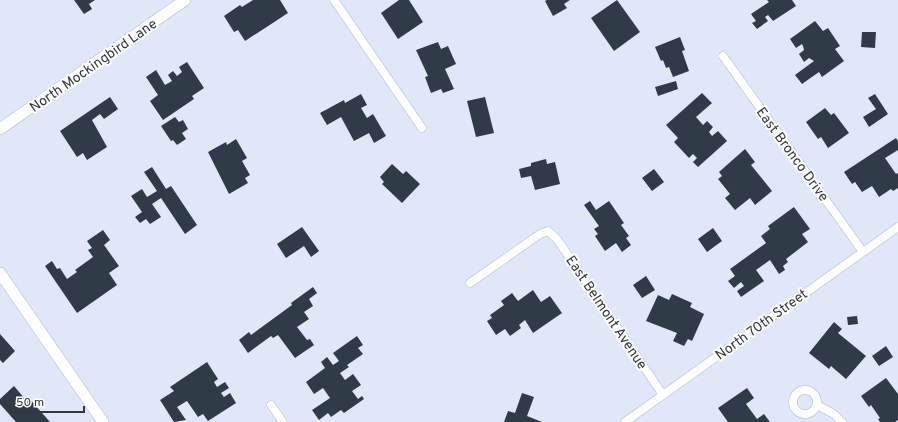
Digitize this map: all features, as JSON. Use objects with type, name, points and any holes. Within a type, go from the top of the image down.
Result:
[{"type":"street","name":"North Mockingbird Lane","points":[[0,129],[185,0]]},
{"type":"street","points":[[334,0],[422,128]]},
{"type":"street","name":"East Bronco Drive","points":[[723,56],[863,252]]},
{"type":"street","name":"North 70th Street","points":[[625,422],[898,227]]},
{"type":"street","name":"East Belmont Avenue","points":[[470,283],[540,234],[548,231],[557,239],[663,395]]},
{"type":"street","points":[[0,273],[103,422]]},
{"type":"street","points":[[271,405],[283,422]]},
{"type":"street","points":[[817,405],[834,414],[842,422]]},
{"type":"building","points":[[74,0],[95,0],[89,4],[92,9],[84,14]]},
{"type":"building","points":[[253,0],[280,0],[288,13],[245,41],[238,30],[234,32],[224,16],[240,5],[242,7]]},
{"type":"building","points":[[399,0],[409,0],[423,22],[398,39],[381,13]]},
{"type":"building","points":[[570,0],[564,4],[567,8],[553,16],[545,1]]},
{"type":"building","points":[[617,0],[640,32],[614,51],[591,18]]},
{"type":"building","points":[[767,0],[792,0],[796,6],[773,21],[768,15],[765,17],[768,21],[757,29],[752,23],[756,21],[751,14],[769,2]]},
{"type":"building","points":[[815,21],[823,31],[828,28],[840,46],[835,49],[844,61],[822,77],[819,72],[802,84],[795,75],[814,61],[809,58],[804,62],[799,54],[804,50],[802,44],[796,48],[790,39]]},
{"type":"building","points":[[862,32],[876,32],[875,48],[861,47]]},
{"type":"building","points":[[680,37],[685,50],[682,51],[689,71],[673,77],[669,67],[666,68],[663,60],[661,61],[655,47]]},
{"type":"building","points":[[438,42],[441,49],[448,46],[456,64],[445,69],[454,89],[443,93],[441,89],[431,93],[425,77],[428,76],[416,50]]},
{"type":"building","points":[[187,62],[204,88],[192,96],[194,99],[163,120],[150,101],[158,95],[146,77],[156,70],[165,85],[172,81],[168,75],[173,71],[177,76],[182,72],[179,67]]},
{"type":"building","points":[[676,81],[678,89],[658,96],[655,87]]},
{"type":"building","points":[[702,93],[712,103],[696,117],[703,125],[707,121],[713,127],[709,132],[712,136],[718,131],[727,141],[698,167],[693,162],[697,158],[693,154],[689,158],[674,142],[678,138],[666,125]]},
{"type":"building","points":[[361,94],[367,105],[361,108],[367,118],[373,114],[386,136],[374,143],[369,133],[354,141],[341,117],[327,125],[320,113],[344,100],[345,103]]},
{"type":"building","points":[[875,94],[888,114],[869,127],[863,117],[876,109],[868,98]]},
{"type":"building","points":[[110,97],[118,109],[104,119],[100,114],[92,120],[107,147],[87,160],[83,153],[77,157],[60,131]]},
{"type":"building","points":[[485,97],[494,133],[476,137],[467,101]]},
{"type":"building","points":[[825,108],[831,115],[834,113],[849,133],[828,148],[821,137],[818,139],[806,122]]},
{"type":"building","points":[[175,117],[179,122],[183,120],[188,129],[182,133],[186,139],[177,145],[173,140],[171,141],[161,126]]},
{"type":"building","points":[[896,138],[898,141],[898,150],[885,158],[896,174],[898,173],[898,188],[893,191],[891,189],[879,197],[872,186],[862,192],[855,182],[852,184],[844,172]]},
{"type":"building","points":[[236,139],[247,158],[242,161],[250,175],[245,178],[248,183],[229,194],[208,152],[226,142],[227,145]]},
{"type":"building","points":[[745,149],[755,162],[751,165],[772,191],[755,205],[750,198],[735,210],[725,198],[730,194],[718,179],[722,176],[719,172]]},
{"type":"building","points":[[546,159],[547,164],[555,162],[560,184],[535,190],[531,176],[521,178],[519,169],[531,166],[531,163]]},
{"type":"building","points":[[392,164],[403,174],[406,171],[420,184],[402,203],[382,184],[384,182],[380,177]]},
{"type":"building","points":[[152,167],[166,189],[171,186],[197,225],[185,234],[161,198],[152,204],[161,217],[150,224],[146,219],[140,223],[135,217],[142,212],[131,196],[142,189],[147,197],[157,191],[144,172]]},
{"type":"building","points":[[654,169],[664,182],[652,191],[642,178]]},
{"type":"building","points":[[590,201],[596,210],[609,201],[624,223],[621,225],[629,236],[626,238],[631,245],[622,252],[616,243],[605,251],[595,236],[598,234],[594,229],[599,226],[584,205]]},
{"type":"building","points":[[794,207],[810,229],[802,234],[808,242],[786,259],[788,262],[783,266],[785,270],[779,274],[770,260],[756,270],[764,281],[741,297],[737,291],[744,286],[741,282],[734,288],[728,281],[735,276],[730,269],[766,243],[761,236],[770,229],[768,226]]},
{"type":"building","points":[[302,227],[319,251],[311,257],[304,246],[286,258],[277,244]]},
{"type":"building","points":[[713,228],[722,241],[707,252],[698,239]]},
{"type":"building","points":[[103,230],[110,240],[104,245],[119,266],[109,273],[117,285],[77,313],[45,266],[52,261],[57,269],[60,268],[67,279],[77,272],[75,270],[93,257],[88,250],[92,248],[87,241]]},
{"type":"building","points":[[646,276],[655,290],[642,298],[633,285]]},
{"type":"building","points":[[313,287],[317,293],[309,299],[313,306],[304,312],[309,319],[297,327],[307,340],[310,339],[314,345],[295,358],[278,335],[273,338],[271,336],[248,353],[239,340],[249,332],[251,335],[292,305],[291,303]]},
{"type":"building","points":[[533,290],[541,302],[550,296],[562,313],[533,333],[525,320],[519,325],[521,328],[510,336],[505,329],[496,335],[487,321],[492,318],[490,315],[504,305],[501,301],[512,293],[518,301]]},
{"type":"building","points":[[672,294],[692,303],[690,307],[704,314],[692,341],[688,339],[684,346],[673,341],[677,333],[646,321],[658,295],[669,300]]},
{"type":"building","points":[[857,316],[858,324],[848,325],[847,317]]},
{"type":"building","points":[[834,322],[842,329],[838,333],[866,356],[846,379],[831,366],[829,369],[809,353]]},
{"type":"building","points":[[0,334],[15,351],[3,363],[0,360]]},
{"type":"building","points":[[357,336],[363,345],[358,348],[363,354],[347,365],[349,367],[340,373],[345,380],[353,374],[361,385],[352,391],[358,399],[362,396],[364,399],[344,413],[341,410],[331,417],[328,413],[319,420],[312,410],[330,398],[323,388],[314,394],[306,382],[325,368],[321,362],[327,357],[333,365],[339,361],[333,353]]},
{"type":"building","points":[[886,346],[893,357],[879,366],[872,356]]},
{"type":"building","points":[[207,362],[218,379],[214,382],[217,387],[225,382],[229,388],[221,393],[224,397],[230,393],[236,403],[208,421],[203,414],[198,417],[187,401],[177,407],[186,420],[174,422],[160,400],[174,391],[170,387]]},
{"type":"building","points":[[886,378],[898,394],[898,420],[895,422],[880,422],[878,419],[880,418],[871,405],[869,407],[861,396]]},
{"type":"building","points":[[14,386],[25,399],[28,397],[50,422],[16,422],[0,404],[0,399]]},
{"type":"building","points":[[747,388],[754,398],[746,404],[757,419],[764,414],[770,422],[728,422],[718,408]]},
{"type":"building","points":[[522,393],[534,397],[527,416],[542,422],[504,422],[508,411],[515,413]]}]
